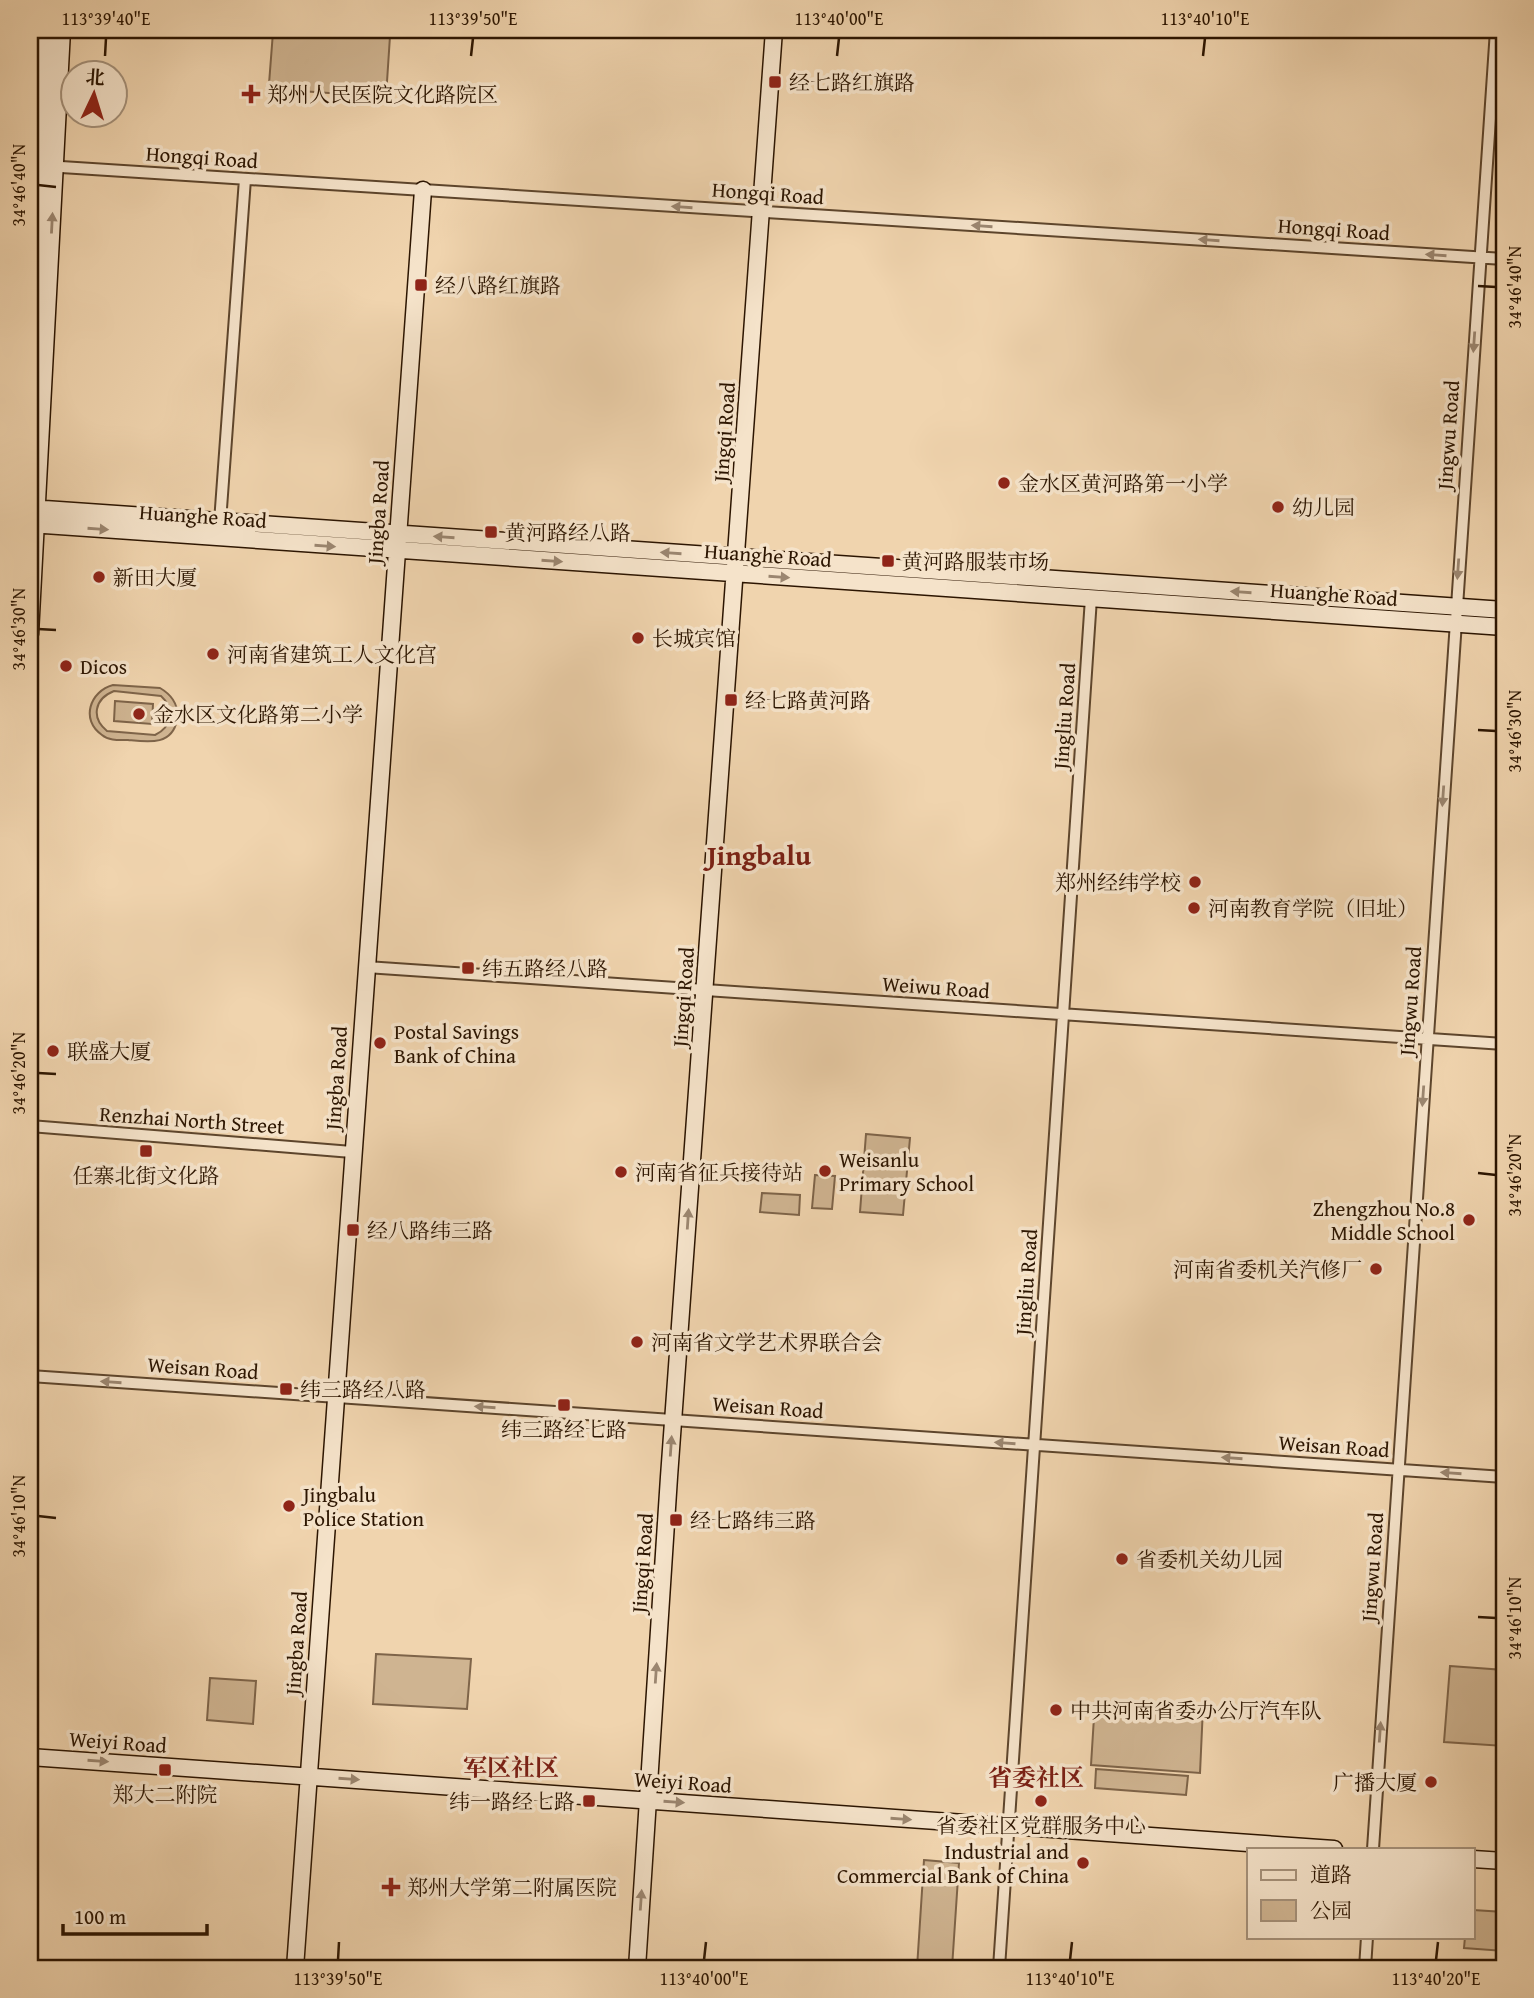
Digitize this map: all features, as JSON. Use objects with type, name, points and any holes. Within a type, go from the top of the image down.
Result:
[{"type":"street","points":[[30,634],[46,30]]},
{"type":"street","points":[[30,342],[41,166],[62,30]]},
{"type":"street","name":"Jingqi Road","points":[[637,1968],[673,1420],[774,30]]},
{"type":"street","name":"Jingwu Road","points":[[1373,1848],[1496,30]]},
{"type":"street","name":"Hongqi Road","points":[[41,166],[1504,259]]},
{"type":"street","points":[[220,522],[245,179]]},
{"type":"street","name":"Jingba Road","points":[[295,1968],[423,190]]},
{"type":"street","name":"Huanghe Road","points":[[33,516],[220,522],[397,542]]},
{"type":"street","name":"Huanghe Road","points":[[33,516],[735,566],[1504,610]]},
{"type":"street","name":"Huanghe Road","points":[[735,566],[1091,598],[1504,627]]},
{"type":"street","name":"Jingliu Road","points":[[999,1968],[1091,598]]},
{"type":"street","name":"Weiwu Road","points":[[366,967],[1504,1044]]},
{"type":"street","name":"Renzhai North Street","points":[[30,1126],[352,1152]]},
{"type":"street","name":"Weisan Road","points":[[30,1376],[1504,1477]]},
{"type":"street","name":"Weiyi Road","points":[[30,1757],[1320,1848]]},
{"type":"street","points":[[1474,1859],[1504,1861]]},
{"type":"street","points":[[1365,1968],[1367,1938]]},
{"type":"green space","points":[[275,30],[390,36],[386,97],[272,89],[269,84]]},
{"type":"green space","points":[[113,685],[160,688],[176,706],[177,720],[174,728],[165,738],[151,741],[114,740],[105,737],[95,729],[90,714],[98,693]],"holes":[[[114,691],[161,696],[168,706],[170,717],[161,732],[155,735],[107,731],[97,715],[102,699]]]},
{"type":"green space","points":[[115,701],[153,704],[152,724],[114,721]]},
{"type":"green space","points":[[866,1134],[910,1138],[903,1215],[860,1212]]},
{"type":"green space","points":[[815,1175],[835,1176],[832,1209],[812,1208]]},
{"type":"green space","points":[[762,1193],[800,1195],[799,1215],[760,1212]]},
{"type":"green space","points":[[376,1654],[471,1659],[467,1709],[373,1704]]},
{"type":"green space","points":[[1450,1666],[1504,1670],[1504,1746],[1444,1742]]},
{"type":"green space","points":[[210,1678],[256,1681],[253,1724],[207,1720]]},
{"type":"green space","points":[[1095,1701],[1203,1707],[1200,1773],[1091,1765]]},
{"type":"green space","points":[[1096,1769],[1188,1776],[1186,1795],[1095,1788]]},
{"type":"green space","points":[[924,1860],[959,1863],[952,1968],[917,1968]]},
{"type":"green space","points":[[1474,1910],[1504,1912],[1504,1951],[1464,1948],[1465,1938],[1474,1938]]},
{"type":"place","name":"经七路红旗路","points":[[775,82]]},
{"type":"place","name":"郑州人民医院文化路院区","points":[[251,94]]},
{"type":"place","name":"经八路红旗路","points":[[421,285]]},
{"type":"place","name":"金水区黄河路第一小学","points":[[1004,483]]},
{"type":"place","name":"幼儿园","points":[[1278,507]]},
{"type":"place","name":"黄河路经八路","points":[[491,532]]},
{"type":"place","name":"黄河路服装市场","points":[[888,561]]},
{"type":"place","name":"新田大厦","points":[[99,577]]},
{"type":"place","name":"长城宾馆","points":[[638,638]]},
{"type":"place","name":"河南省建筑工人文化宫","points":[[213,654]]},
{"type":"place","name":"Dicos","points":[[66,666]]},
{"type":"place","name":"经七路黄河路","points":[[731,700]]},
{"type":"place","name":"金水区文化路第二小学","points":[[139,714]]},
{"type":"place","name":"郑州经纬学校","points":[[1195,882]]},
{"type":"place","name":"河南教育学院（旧址）","points":[[1194,908]]},
{"type":"place","name":"纬五路经八路","points":[[468,968]]},
{"type":"place","name":"Postal Savings Bank of China","points":[[380,1043]]},
{"type":"place","name":"联盛大厦","points":[[53,1051]]},
{"type":"place","name":"任寨北街文化路","points":[[146,1151]]},
{"type":"place","name":"Weisanlu Primary School","points":[[825,1171]]},
{"type":"place","name":"河南省征兵接待站","points":[[621,1172]]},
{"type":"place","name":"Zhengzhou No.8 Middle School","points":[[1469,1220]]},
{"type":"place","name":"经八路纬三路","points":[[353,1230]]},
{"type":"place","name":"河南省委机关汽修厂","points":[[1376,1269]]},
{"type":"place","name":"河南省文学艺术界联合会","points":[[637,1342]]},
{"type":"place","name":"纬三路经八路","points":[[286,1389]]},
{"type":"place","name":"纬三路经七路","points":[[564,1405]]},
{"type":"place","name":"Jingbalu Police Station","points":[[289,1506]]},
{"type":"place","name":"经七路纬三路","points":[[676,1520]]},
{"type":"place","name":"省委机关幼儿园","points":[[1122,1559]]},
{"type":"place","name":"中共河南省委办公厅汽车队","points":[[1056,1710]]},
{"type":"place","name":"郑大二附院","points":[[165,1770]]},
{"type":"place","name":"广播大厦","points":[[1431,1782]]},
{"type":"place","name":"纬一路经七路","points":[[589,1801]]},
{"type":"place","name":"省委社区党群服务中心","points":[[1041,1801]]},
{"type":"place","name":"Industrial and Commercial Bank of China","points":[[1083,1863]]},
{"type":"place","name":"郑州大学第二附属医院","points":[[391,1887]]},
{"type":"district","name":"Jingbalu","points":[[759,854]]},
{"type":"district","name":"军区社区","points":[[511,1767]]},
{"type":"district","name":"省委社区","points":[[1036,1777]]}]
